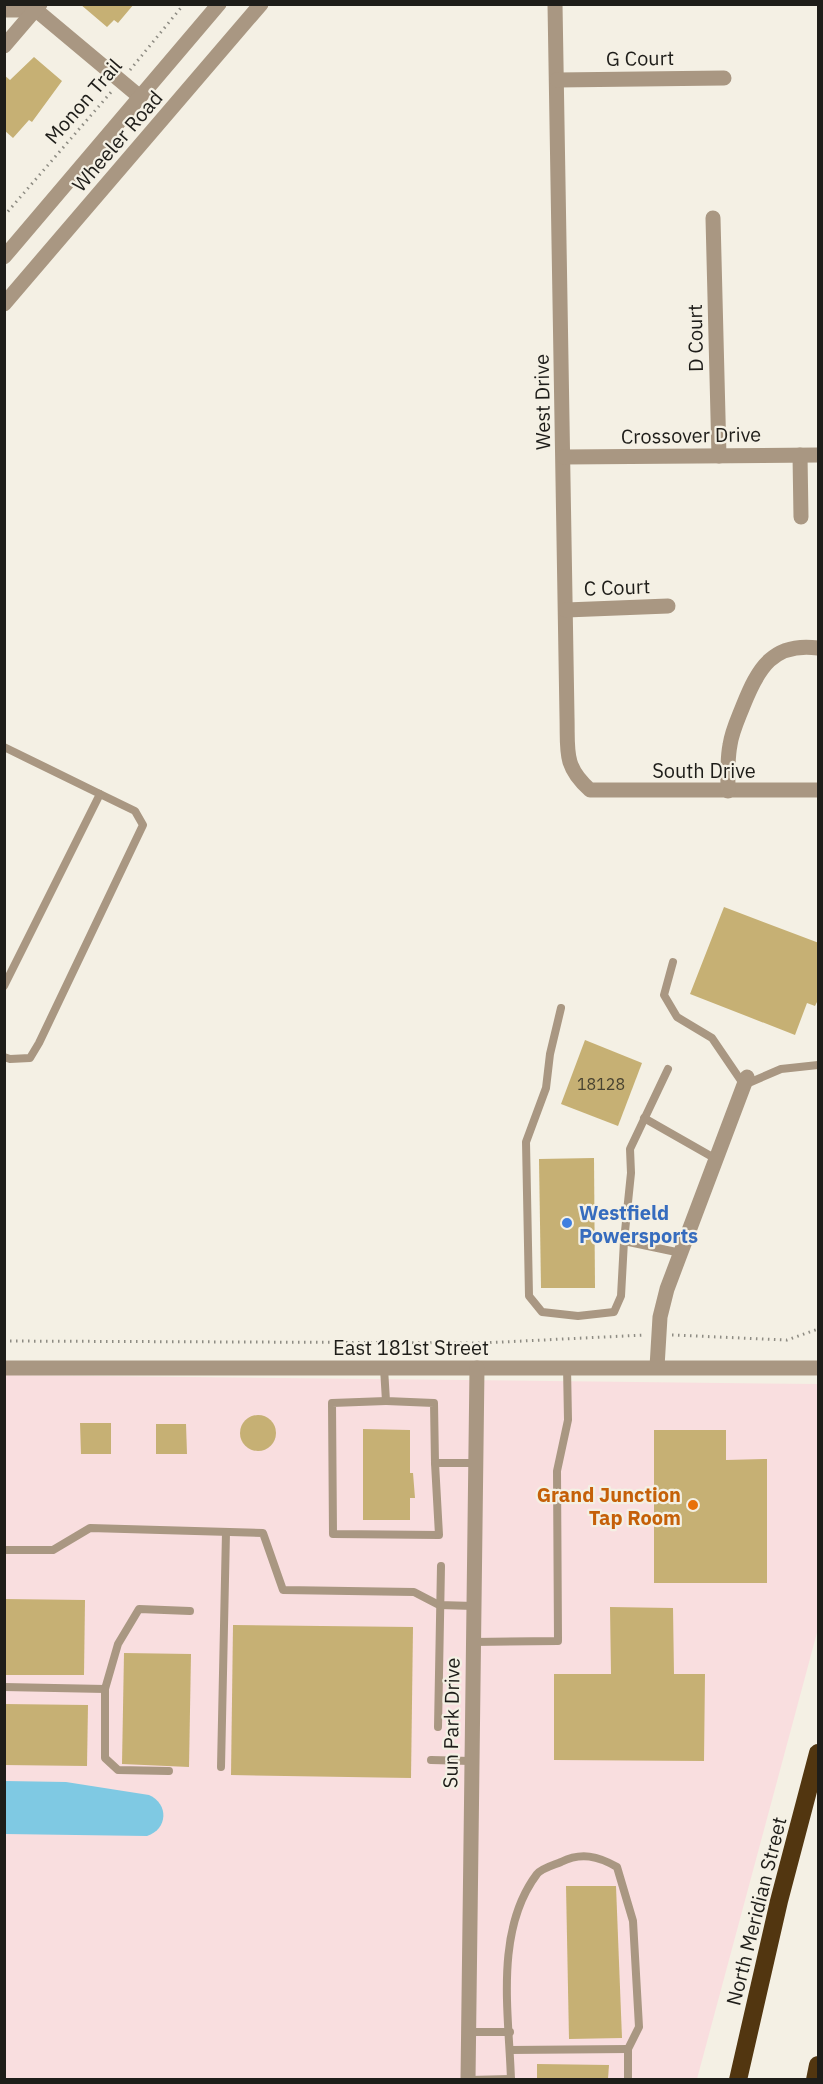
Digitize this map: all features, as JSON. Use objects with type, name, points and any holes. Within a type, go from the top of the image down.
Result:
[{"type":"highway","name":"North Meridian Street","points":[[738,2079],[779,1900],[819,1753]]},
{"type":"highway","points":[[815,2079],[819,2065]]},
{"type":"street","name":"Wheeler Road","points":[[4,257],[219,4]]},
{"type":"street","name":"Wheeler Road","points":[[4,304],[261,4]]},
{"type":"street","name":"West Drive","points":[[555,4],[568,753],[574,776],[590,790]]},
{"type":"street","points":[[4,46],[38,7]]},
{"type":"street","points":[[4,9],[38,7],[120,82],[140,97]]},
{"type":"street","name":"G Court","points":[[556,80],[724,78]]},
{"type":"street","name":"D Court","points":[[713,218],[719,456]]},
{"type":"street","points":[[800,455],[801,517]]},
{"type":"street","name":"Crossover Drive","points":[[564,457],[819,455]]},
{"type":"street","name":"C Court","points":[[566,610],[668,606]]},
{"type":"street","points":[[728,791],[731,736],[750,689],[761,669],[769,660],[785,650],[819,648]]},
{"type":"street","name":"South Drive","points":[[590,790],[819,790]]},
{"type":"street","points":[[657,1367],[659,1335],[667,1288],[746,1081]]},
{"type":"street","name":"East 181st Street","points":[[4,1368],[819,1368]]},
{"type":"street","name":"Sun Park Drive","points":[[469,2079],[477,1368]]},
{"type":"lane","points":[[4,747],[135,811],[143,825],[39,1043],[30,1058],[9,1059],[4,1057]]},
{"type":"lane","points":[[4,986],[100,794]]},
{"type":"lane","points":[[673,962],[664,995],[677,1017],[712,1038],[746,1081],[781,1069],[815,1065],[819,1075]]},
{"type":"lane","points":[[561,1008],[550,1054],[546,1088],[526,1142],[529,1296],[542,1312],[579,1316],[614,1312],[621,1296],[631,1173],[630,1149],[668,1068]]},
{"type":"lane","points":[[644,1118],[716,1159]]},
{"type":"lane","points":[[624,1241],[681,1253]]},
{"type":"lane","points":[[473,1642],[558,1641],[557,1471],[568,1420],[567,1367]]},
{"type":"lane","points":[[384,1368],[386,1401]]},
{"type":"lane","points":[[386,1401],[434,1403],[439,1535],[333,1534],[332,1403],[386,1401]]},
{"type":"lane","points":[[435,1463],[476,1462]]},
{"type":"lane","points":[[4,1550],[54,1550],[90,1528],[264,1533],[283,1590],[414,1592],[439,1605],[474,1606]]},
{"type":"lane","points":[[221,1767],[226,1532]]},
{"type":"lane","points":[[438,1726],[441,1566]]},
{"type":"lane","points":[[169,1771],[118,1770],[105,1758],[105,1689],[118,1644],[139,1609],[190,1611]]},
{"type":"lane","points":[[4,1687],[105,1689]]},
{"type":"lane","points":[[430,1760],[471,1761]]},
{"type":"lane","points":[[469,2079],[511,2079],[508,1956],[520,1910],[538,1873],[575,1855],[602,1858],[617,1867],[633,1921],[639,2027],[628,2049],[628,2079]]},
{"type":"lane","points":[[468,2032],[510,2032]]},
{"type":"lane","points":[[510,2050],[628,2049]]},
{"type":"path","name":"Monon Trail","points":[[4,216],[184,4]]},
{"type":"path","points":[[4,1341],[482,1343],[659,1335],[787,1340],[819,1329]]},
{"type":"shaded area","points":[[5,1375],[818,1384],[818,1629],[697,2079],[5,2080]]},
{"type":"water","points":[[5,1781],[66,1782],[149,1795],[156,1799],[163,1810],[162,1822],[154,1833],[147,1836],[5,1834]]},
{"type":"building","points":[[80,4],[134,4],[118,23],[114,20],[107,27]]},
{"type":"building","points":[[34,57],[62,81],[32,122],[29,120],[13,138],[4,130],[4,75],[10,80]]},
{"type":"building","points":[[724,907],[819,943],[819,998],[815,1006],[807,1003],[795,1035],[690,994]]},
{"type":"building","points":[[585,1040],[642,1063],[618,1126],[561,1104]]},
{"type":"building","name":"Westfield Powersports","points":[[594,1158],[595,1288],[541,1288],[539,1159]]},
{"type":"building","points":[[258,1415],[271,1420],[276,1433],[271,1446],[258,1451],[245,1446],[240,1433],[245,1420]]},
{"type":"building","points":[[80,1423],[111,1423],[111,1454],[81,1454]]},
{"type":"building","points":[[156,1424],[186,1424],[187,1454],[156,1454]]},
{"type":"building","points":[[363,1429],[410,1430],[410,1473],[413,1473],[415,1498],[410,1498],[410,1520],[363,1520]]},
{"type":"building","points":[[654,1430],[726,1430],[726,1460],[767,1459],[767,1583],[654,1583]]},
{"type":"building","points":[[4,1599],[85,1600],[84,1675],[4,1675]]},
{"type":"building","points":[[610,1607],[673,1608],[674,1674],[705,1674],[704,1761],[554,1760],[554,1674],[611,1674]]},
{"type":"building","points":[[233,1625],[413,1627],[411,1778],[231,1775]]},
{"type":"building","points":[[124,1653],[191,1654],[189,1767],[122,1764]]},
{"type":"building","points":[[4,1704],[88,1705],[87,1766],[4,1765]]},
{"type":"building","points":[[566,1886],[616,1886],[622,2038],[569,2039]]},
{"type":"building","points":[[537,2064],[609,2065],[608,2079],[537,2079]]},
{"type":"place","name":"Westfield Powersports","points":[[567,1223]]},
{"type":"place","name":"Grand Junction Tap Room","points":[[693,1505]]}]
